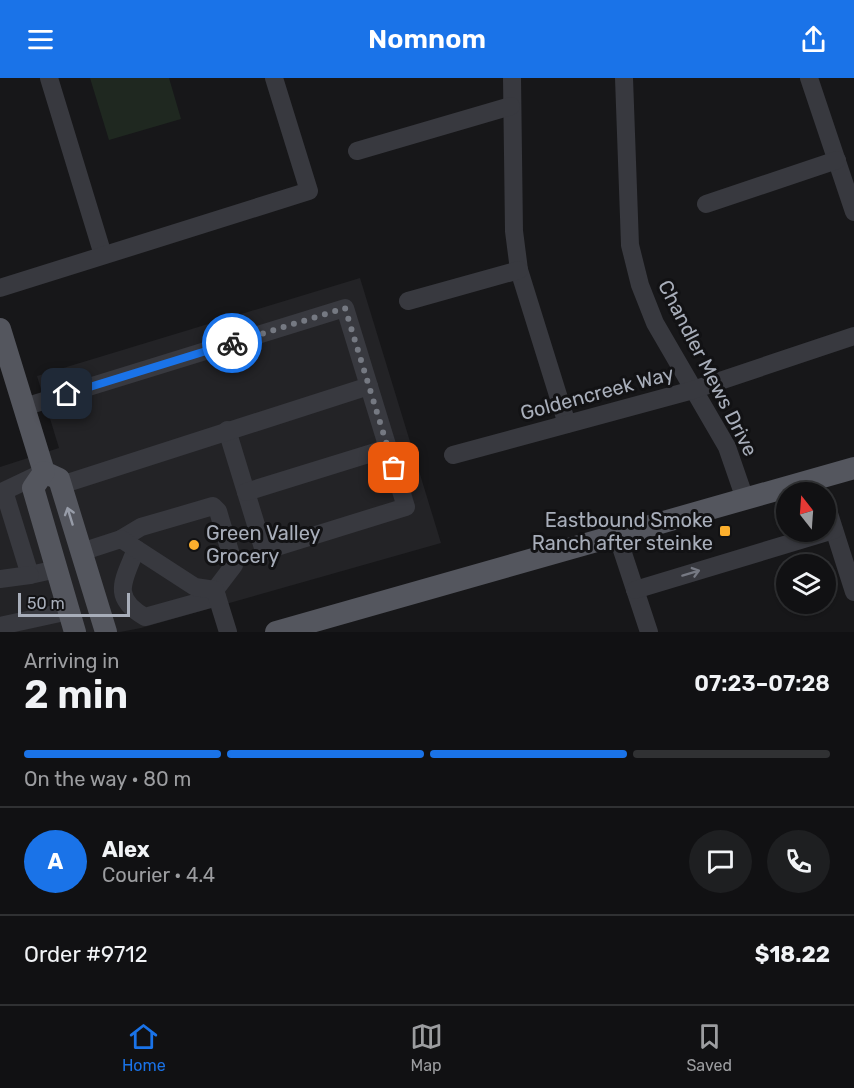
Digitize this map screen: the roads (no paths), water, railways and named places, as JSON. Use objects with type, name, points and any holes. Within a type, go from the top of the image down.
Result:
[{"type":"main road","points":[[0,329],[24,407],[81,552],[106,632]]},
{"type":"main road","points":[[826,482],[854,468]]},
{"type":"main road","points":[[52,479],[33,488],[72,621]]},
{"type":"main road","points":[[276,632],[745,499],[776,493]]},
{"type":"street","points":[[49,78],[103,255]]},
{"type":"street","points":[[0,288],[309,191],[274,78]]},
{"type":"street","points":[[512,78],[514,231],[519,270],[567,424]]},
{"type":"street","name":"Chandler Mews Drive","points":[[624,78],[630,245],[640,285],[655,323],[727,447],[745,499]]},
{"type":"street","points":[[809,78],[854,212]]},
{"type":"street","points":[[357,150],[512,106]]},
{"type":"street","points":[[706,204],[837,160]]},
{"type":"street","points":[[408,301],[519,270]]},
{"type":"street","points":[[24,407],[345,308],[406,507],[264,551],[227,430]]},
{"type":"street","name":"Goldencreek Way","points":[[453,455],[693,390],[854,336]]},
{"type":"street","points":[[30,575],[4,491],[227,430],[369,386]]},
{"type":"street","points":[[246,492],[388,448]]},
{"type":"street","points":[[213,506],[216,508],[234,565],[216,593],[145,617],[131,609],[123,597],[122,587],[128,544],[141,527],[213,506]]},
{"type":"street","points":[[17,533],[44,525]]},
{"type":"street","points":[[618,536],[649,632]]},
{"type":"street","points":[[836,537],[854,592]]},
{"type":"street","points":[[635,590],[797,542]]},
{"type":"street","points":[[81,552],[128,544],[195,587],[216,593]]},
{"type":"street","points":[[0,579],[57,569]]},
{"type":"street","points":[[216,593],[228,632]]},
{"type":"street","points":[[0,626],[72,621]]},
{"type":"place","name":"Eastbound Smoke Ranch after steinke","points":[[725,531]]},
{"type":"place","name":"Green Valley Grocery","points":[[194,545]]}]
